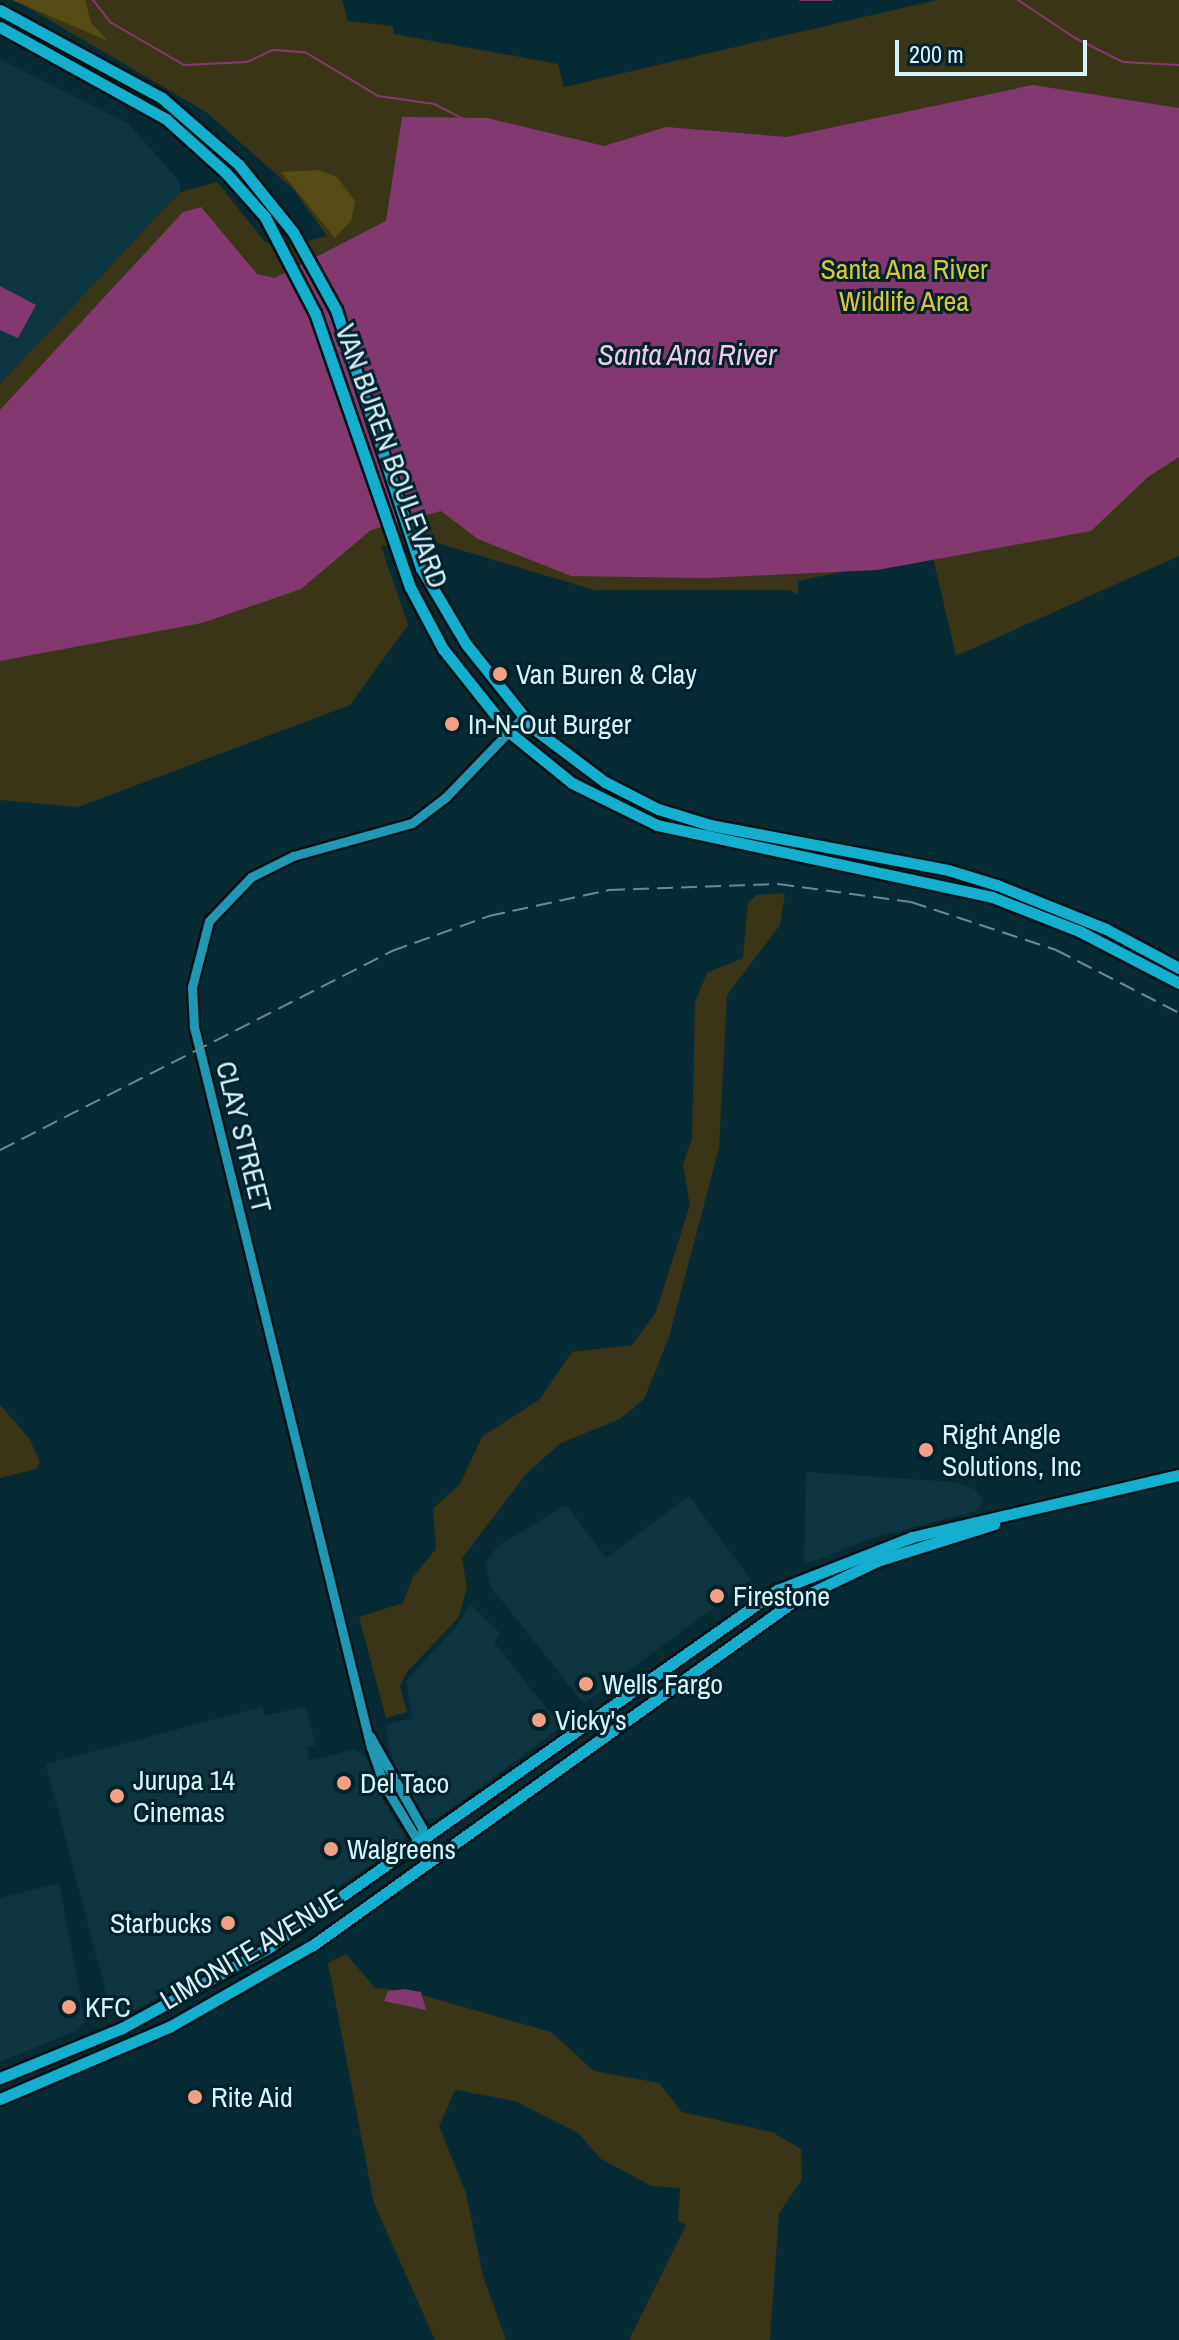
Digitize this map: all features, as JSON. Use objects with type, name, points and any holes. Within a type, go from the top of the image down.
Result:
[{"type":"main road","name":"VAN BUREN BOULEVARD","points":[[0,10],[129,76],[189,119],[239,165],[293,232],[336,310],[404,522],[443,608],[522,718],[605,782],[658,809],[710,825],[948,870],[997,885],[1106,929],[1179,968]]},
{"type":"main road","name":"VAN BUREN BOULEVARD","points":[[0,27],[166,119],[244,191],[278,240],[315,313],[387,531],[440,644],[509,732],[572,783],[657,825],[710,841],[992,897],[1079,931],[1179,983]]},
{"type":"main road","name":"CLAY STREET","points":[[430,1861],[384,1785],[370,1736],[194,1027],[193,978],[209,921],[251,877],[284,858],[412,823],[446,797],[522,718]]},
{"type":"main road","name":"LIMONITE AVENUE","points":[[0,2078],[122,2028],[203,1986],[318,1916],[777,1590],[871,1550],[965,1524],[1001,1520],[1179,1475]]},
{"type":"main road","name":"LIMONITE AVENUE","points":[[0,2099],[118,2052],[220,2000],[313,1945],[794,1601],[877,1561],[978,1532],[1001,1520]]},
{"type":"main road","points":[[513,1801],[519,1790],[582,1744],[583,1726]]},
{"type":"shaded area","points":[[12,0],[85,0],[91,23],[108,41]]},
{"type":"shaded area","points":[[0,59],[128,123],[180,182],[180,192],[0,384]]},
{"type":"shaded area","points":[[318,170],[337,177],[355,201],[351,221],[335,238],[281,172]]},
{"type":"shaded area","points":[[806,1472],[954,1482],[976,1490],[983,1501],[979,1510],[869,1539],[804,1565]]},
{"type":"shaded area","points":[[689,1496],[751,1580],[584,1704],[491,1587],[485,1563],[497,1547],[566,1505],[606,1558]]},
{"type":"shaded area","points":[[470,1604],[501,1634],[494,1642],[561,1727],[440,1817],[424,1819],[392,1760],[385,1725],[412,1718],[406,1681],[457,1626]]},
{"type":"shaded area","points":[[305,1706],[316,1745],[307,1747],[309,1761],[355,1749],[365,1756],[384,1802],[404,1834],[402,1844],[226,1962],[121,2017],[111,2012],[46,1764],[262,1707],[265,1716]]},
{"type":"shaded area","points":[[59,1883],[85,2021],[78,2030],[0,2062],[0,1898]]},
{"type":"green space","name":"Santa Ana River","points":[[15,0],[342,0],[348,21],[393,26],[394,34],[558,64],[564,87],[937,0],[1179,0],[1179,556],[956,656],[932,553],[798,581],[798,595],[790,590],[594,590],[437,543],[381,546],[408,625],[350,705],[78,807],[0,800],[0,384],[180,192],[217,182],[265,242],[291,245],[327,236],[294,190],[206,112]]},
{"type":"green space","points":[[785,893],[780,925],[727,995],[719,1148],[669,1337],[644,1399],[620,1419],[561,1443],[526,1474],[462,1558],[467,1587],[459,1617],[407,1672],[400,1686],[407,1712],[386,1718],[359,1617],[403,1603],[413,1577],[436,1549],[433,1509],[460,1484],[482,1437],[539,1400],[572,1352],[632,1345],[656,1312],[690,1205],[683,1165],[692,1138],[695,1002],[707,973],[743,958],[748,902],[757,895]]},
{"type":"green space","points":[[0,1405],[29,1438],[40,1462],[36,1469],[0,1478]]},
{"type":"green space","points":[[346,1954],[375,1988],[408,1991],[551,2032],[594,2071],[659,2083],[682,2112],[772,2132],[801,2149],[802,2180],[779,2213],[770,2340],[629,2340],[686,2225],[678,2221],[680,2188],[652,2186],[601,2159],[578,2133],[515,2101],[455,2090],[439,2126],[466,2193],[483,2276],[506,2340],[435,2340],[374,2203],[328,1963]]},
{"type":"water","name":"Santa Ana River","points":[[1033,85],[1179,108],[1179,457],[1148,477],[1091,531],[877,570],[706,578],[571,576],[478,539],[441,511],[371,530],[301,589],[202,623],[0,661],[0,410],[183,212],[201,207],[257,274],[275,278],[386,221],[402,117],[487,118],[604,146],[666,127],[787,137]]},
{"type":"water","points":[[0,286],[36,305],[18,338],[0,330]]},
{"type":"water","points":[[405,1989],[421,1992],[426,2010],[384,2001],[388,1991]]},
{"type":"waterway","points":[[93,0],[110,22],[184,65],[247,62],[273,50],[305,52],[378,96],[434,104],[464,119]]},
{"type":"waterway","points":[[800,0],[832,0]]},
{"type":"waterway","points":[[1018,0],[1075,38],[1123,62],[1179,65]]},
{"type":"railway","points":[[0,1150],[392,951],[489,916],[609,890],[778,884],[911,902],[1056,950],[1179,1013]]},
{"type":"place","name":"Van Buren & Clay","points":[[500,674]]},
{"type":"place","name":"In-N-Out Burger","points":[[452,724]]},
{"type":"place","name":"Right Angle Solutions, Inc","points":[[926,1450]]},
{"type":"place","name":"Firestone","points":[[717,1596]]},
{"type":"place","name":"Wells Fargo","points":[[586,1684]]},
{"type":"place","name":"Vicky's","points":[[539,1720]]},
{"type":"place","name":"Del Taco","points":[[344,1783]]},
{"type":"place","name":"Jurupa 14 Cinemas","points":[[117,1796]]},
{"type":"place","name":"Walgreens","points":[[331,1849]]},
{"type":"place","name":"Starbucks","points":[[228,1923]]},
{"type":"place","name":"KFC","points":[[69,2007]]},
{"type":"place","name":"Rite Aid","points":[[195,2097]]},
{"type":"park label","name":"Santa Ana River Wildlife Area","points":[[904,285]]}]
